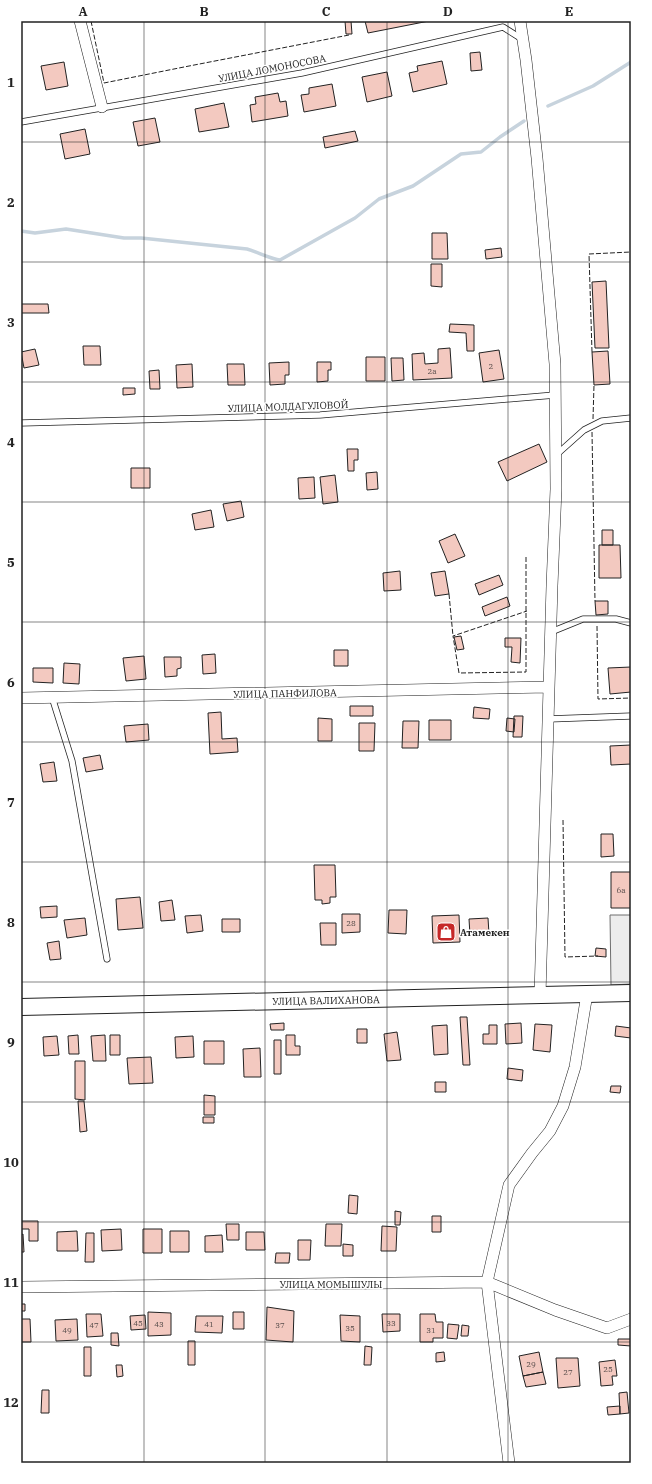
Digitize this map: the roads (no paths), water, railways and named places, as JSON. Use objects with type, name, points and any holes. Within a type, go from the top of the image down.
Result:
[{"type":"main road","name":"УЛИЦА ВАЛИХАНОВА","points":[[21,1006],[631,993]]},
{"type":"street","points":[[80,21],[102,107]]},
{"type":"street","points":[[520,21],[537,158],[555,364],[556,489],[550,632],[540,995]]},
{"type":"street","name":"УЛИЦА ПАНФИЛОВА","points":[[21,698],[549,687]]},
{"type":"street","points":[[509,1463],[487,1282],[509,1184],[532,1152],[550,1131],[563,1106],[575,1067],[587,994]]},
{"type":"street","name":"УЛИЦА МОМЫШУЛЫ","points":[[21,1287],[487,1282],[555,1310],[607,1328],[631,1319]]},
{"type":"lane","name":"УЛИЦА ЛОМОНОСОВА","points":[[21,122],[302,73],[503,27],[522,39]]},
{"type":"lane","name":"УЛИЦА МОЛДАГУЛОВОЙ","points":[[21,423],[320,415],[555,395]]},
{"type":"lane","points":[[555,455],[584,430],[602,421],[631,418]]},
{"type":"lane","points":[[550,632],[583,619],[616,619],[631,623]]},
{"type":"lane","points":[[52,697],[72,761],[107,959]]},
{"type":"lane","points":[[548,720],[631,716]]},
{"type":"waterway","points":[[548,106],[593,86],[631,62]]},
{"type":"waterway","points":[[21,231],[35,233],[66,229],[124,238],[141,238],[247,249],[280,260],[355,218],[379,199],[413,186],[461,154],[481,152],[524,121]]},
{"type":"place","name":"Атамекен","points":[[446,932]]}]
